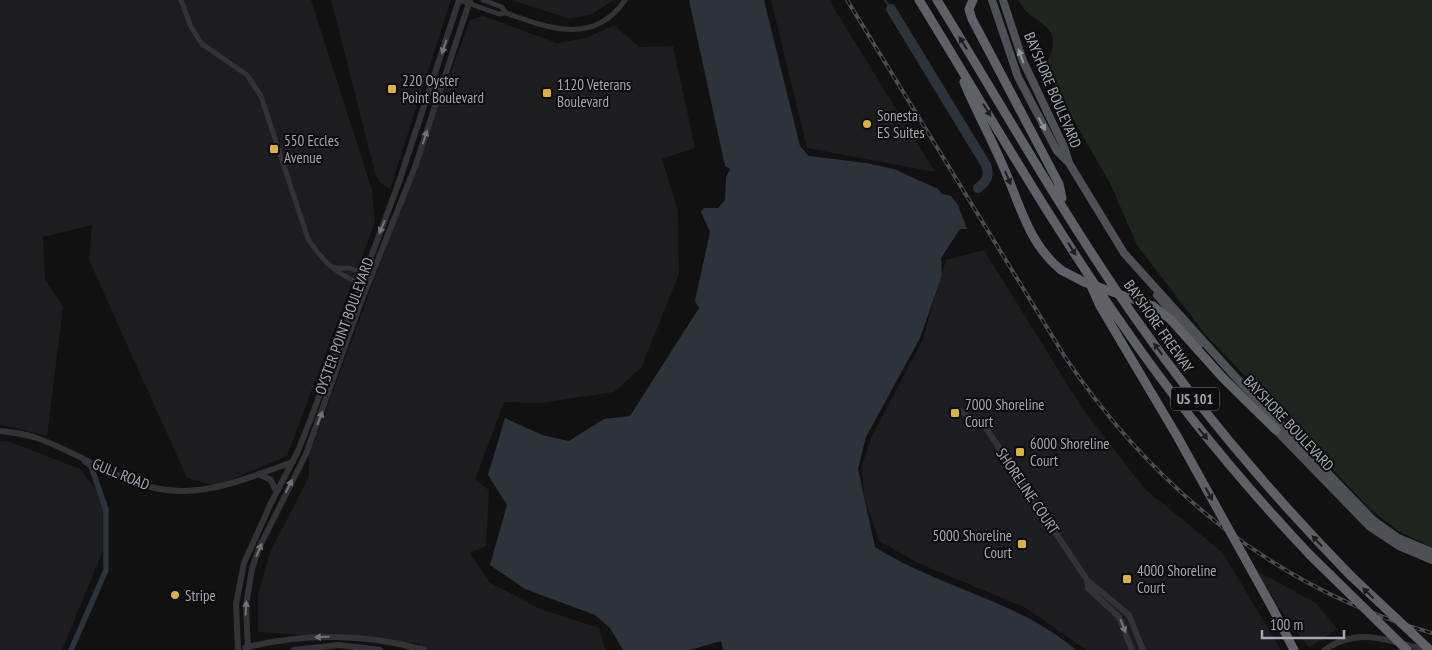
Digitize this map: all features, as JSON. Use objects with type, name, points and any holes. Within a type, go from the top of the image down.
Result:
[{"type":"highway","name":"BAYSHORE FREEWAY","points":[[919,0],[1083,267],[1127,333],[1194,422],[1249,489],[1310,555],[1407,650]]},
{"type":"highway","name":"BAYSHORE FREEWAY","points":[[937,0],[1062,204],[1126,304],[1201,407],[1267,486],[1351,576],[1428,650]]},
{"type":"highway","points":[[972,0],[970,9],[972,20],[1059,184],[1062,204]]},
{"type":"highway","points":[[952,54],[1033,239],[1048,259],[1061,270],[1084,282],[1153,306],[1171,320],[1223,378],[1276,430]]},
{"type":"highway","points":[[1083,267],[1100,306],[1177,436],[1292,646]]},
{"type":"main road","name":"BAYSHORE BOULEVARD","points":[[992,0],[1018,77],[1057,151],[1069,163]]},
{"type":"main road","name":"BAYSHORE BOULEVARD","points":[[1003,0],[1023,61],[1064,147],[1069,163],[1113,237],[1196,341],[1276,430],[1370,527],[1398,546],[1432,560]]},
{"type":"main road","name":"BAYSHORE BOULEVARD","points":[[1147,281],[1166,298],[1231,372],[1368,516],[1398,538],[1432,552]]},
{"type":"street","points":[[181,0],[191,27],[202,44],[247,75],[261,96],[308,239],[325,263],[334,268],[338,273],[367,286]]},
{"type":"street","points":[[459,0],[499,14],[506,13],[544,27],[573,30],[591,26],[606,19],[625,0]]},
{"type":"street","name":"OYSTER POINT BOULEVARD","points":[[422,650],[357,637],[318,636],[238,650],[235,618],[240,581],[248,553],[311,418],[364,273],[395,196],[459,0]]},
{"type":"street","points":[[483,0],[502,7],[506,13]]},
{"type":"street","name":"OYSTER POINT BOULEVARD","points":[[248,648],[246,605],[252,569],[259,548],[302,463],[367,286],[418,158],[469,2]]},
{"type":"street","points":[[334,268],[349,268],[371,276]]},
{"type":"street","name":"SHORELINE COURT","points":[[960,411],[984,425],[1087,580],[1126,612],[1143,650]]},
{"type":"street","name":"GULL ROAD","points":[[0,431],[34,438],[136,482],[158,489],[182,492],[200,490],[259,474],[292,462],[302,463]]},
{"type":"street","points":[[259,474],[271,480],[276,491]]},
{"type":"street","name":"SHORELINE COURT","points":[[1087,580],[1088,588],[1119,617],[1132,650]]},
{"type":"street","points":[[1325,650],[1348,638],[1366,636],[1384,638],[1428,650]]},
{"type":"street","points":[[343,637],[343,645]]},
{"type":"street","points":[[294,650],[343,645],[380,650]]},
{"type":"shaded area","points":[[0,0],[311,0],[372,190],[375,222],[287,456],[217,486],[187,478],[89,260],[92,225],[43,237],[45,279],[63,307],[47,436],[0,424]]},
{"type":"shaded area","points":[[331,0],[451,0],[390,189],[379,182],[376,176]]},
{"type":"shaded area","points":[[512,0],[614,0],[592,14],[570,19]]},
{"type":"shaded area","points":[[689,0],[764,0],[800,146],[809,156],[866,163],[894,169],[938,189],[942,194],[951,196],[958,205],[967,229],[960,229],[941,258],[942,275],[920,338],[866,437],[858,469],[875,547],[925,573],[1004,606],[1053,633],[1076,650],[723,650],[721,641],[690,650],[623,650],[610,628],[595,615],[525,589],[490,565],[507,505],[488,475],[505,418],[542,435],[569,441],[604,419],[630,416],[699,308],[695,301],[710,232],[701,212],[704,208],[718,208],[725,200],[726,177],[730,169],[725,166]]},
{"type":"shaded area","points":[[771,0],[829,0],[935,172],[807,148]]},
{"type":"shaded area","points":[[1018,0],[1432,0],[1432,547],[1398,531],[1370,509],[1205,334],[1137,245],[1110,183],[1048,76],[1047,64],[1053,47],[1050,32],[1027,12]]},
{"type":"shaded area","points":[[483,16],[557,43],[586,38],[614,25],[639,47],[673,46],[695,148],[662,159],[678,211],[679,274],[641,368],[614,392],[540,403],[504,402],[475,480],[489,490],[486,546],[470,553],[489,582],[540,609],[599,628],[605,650],[419,650],[420,644],[258,632],[258,595],[270,552],[309,477],[309,456],[470,20]]},
{"type":"shaded area","points":[[984,250],[1082,408],[1144,488],[1223,553],[1281,650],[1086,650],[1026,608],[916,562],[879,541],[864,497],[862,465],[871,438],[922,341],[946,260]]},
{"type":"shaded area","points":[[0,441],[10,442],[80,469],[107,503],[106,543],[62,650],[0,650]]},
{"type":"shaded area","points":[[1257,571],[1316,603],[1337,629],[1309,648],[1279,608]]},
{"type":"waterway","points":[[885,0],[891,9]]},
{"type":"waterway","points":[[891,9],[986,165],[987,178],[978,188]]},
{"type":"waterway","points":[[71,650],[106,570],[106,510],[91,466],[85,462]]},
{"type":"railway","points":[[847,0],[1065,357],[1100,405],[1138,449],[1179,491],[1224,528],[1271,561],[1322,590],[1376,614],[1432,633]]},
{"type":"place","name":"220 Oyster Point Boulevard","points":[[392,89]]},
{"type":"place","name":"1120 Veterans Boulevard","points":[[547,93]]},
{"type":"place","name":"Sonesta ES Suites","points":[[867,124]]},
{"type":"place","name":"550 Eccles Avenue","points":[[274,149]]},
{"type":"place","name":"7000 Shoreline Court","points":[[955,413]]},
{"type":"place","name":"6000 Shoreline Court","points":[[1020,452]]},
{"type":"place","name":"5000 Shoreline Court","points":[[1022,544]]},
{"type":"place","name":"4000 Shoreline Court","points":[[1127,579]]},
{"type":"place","name":"Stripe","points":[[175,595]]}]
